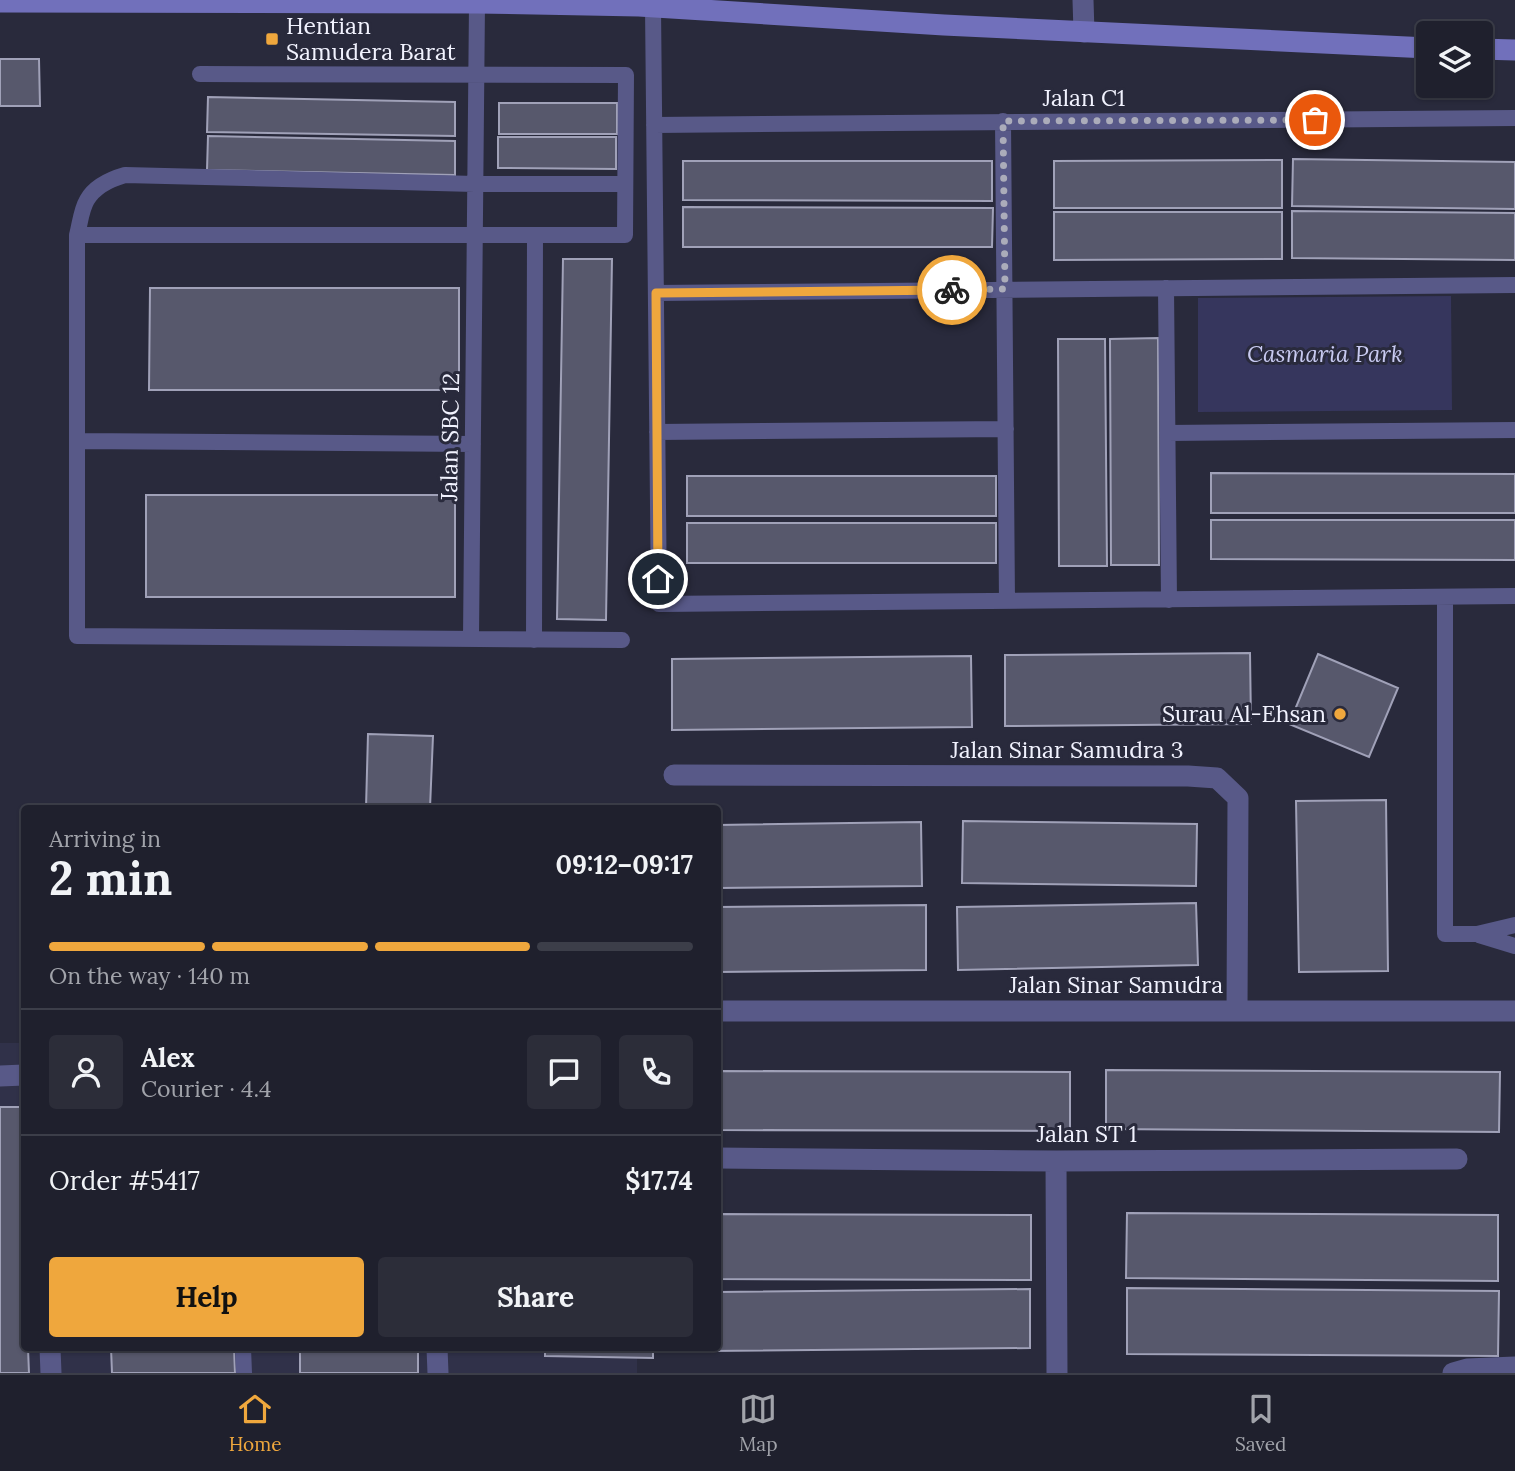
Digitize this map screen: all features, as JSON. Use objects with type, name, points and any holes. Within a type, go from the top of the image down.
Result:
[{"type":"street","points":[[1083,0],[1084,32]]},
{"type":"street","points":[[0,2],[218,1],[653,7],[944,25],[1416,47]]},
{"type":"street","points":[[1493,49],[1515,50]]},
{"type":"street","name":"Jalan Sinar Samudra 3","points":[[674,775],[1217,778],[1238,798],[1237,1011]]},
{"type":"street","name":"Jalan Sinar Samudra","points":[[721,1011],[1515,1011]]},
{"type":"street","points":[[0,1076],[21,1075]]},
{"type":"street","name":"Jalan ST 1","points":[[721,1158],[1056,1161],[1457,1159]]},
{"type":"street","points":[[1056,1161],[1058,1373]]},
{"type":"street","points":[[50,1351],[51,1373]]},
{"type":"street","points":[[437,1351],[438,1373]]},
{"type":"street","points":[[1453,1373],[1467,1369],[1515,1367]]},
{"type":"lane","name":"Jalan SBC 12","points":[[471,638],[477,3]]},
{"type":"lane","points":[[653,7],[659,604],[1515,596]]},
{"type":"lane","points":[[77,234],[625,234],[626,75],[200,74]]},
{"type":"lane","name":"Jalan C1","points":[[654,125],[1515,118]]},
{"type":"lane","points":[[1003,121],[1007,601]]},
{"type":"lane","points":[[622,640],[77,636],[77,234],[86,200],[112,178],[125,174],[475,184],[625,184]]},
{"type":"lane","points":[[534,640],[535,235]]},
{"type":"lane","points":[[656,293],[1515,285]]},
{"type":"lane","points":[[1166,288],[1169,600]]},
{"type":"lane","points":[[657,432],[1006,429]]},
{"type":"lane","points":[[1167,433],[1515,430]]},
{"type":"lane","points":[[77,441],[473,444]]},
{"type":"lane","points":[[1445,597],[1445,934],[1477,934],[1515,925]]},
{"type":"lane","points":[[1477,934],[1515,946]]},
{"type":"lane","points":[[243,1351],[244,1373]]},
{"type":"shaded area","points":[[0,1043],[21,1043],[21,1351],[637,1351],[637,1373],[0,1373]]},
{"type":"green space","name":"Casmaria Park","points":[[1451,296],[1452,410],[1198,412],[1198,298]]},
{"type":"building","points":[[0,59],[39,59],[40,106],[0,106]]},
{"type":"building","points":[[208,97],[455,102],[455,136],[207,132]]},
{"type":"building","points":[[499,103],[617,103],[617,134],[499,134]]},
{"type":"building","points":[[208,136],[455,141],[455,175],[207,170]]},
{"type":"building","points":[[498,137],[616,137],[616,169],[498,168]]},
{"type":"building","points":[[1293,159],[1515,162],[1515,209],[1292,206]]},
{"type":"building","points":[[1282,160],[1282,208],[1054,208],[1054,161]]},
{"type":"building","points":[[683,161],[992,161],[992,201],[683,200]]},
{"type":"building","points":[[683,207],[993,208],[992,247],[683,247]]},
{"type":"building","points":[[1292,211],[1515,213],[1515,260],[1292,258]]},
{"type":"building","points":[[1054,212],[1282,212],[1282,259],[1054,260]]},
{"type":"building","points":[[563,259],[612,259],[606,620],[557,619]]},
{"type":"building","points":[[150,288],[459,288],[459,390],[149,390]]},
{"type":"building","points":[[1158,338],[1159,565],[1111,565],[1110,339]]},
{"type":"building","points":[[1058,339],[1105,339],[1107,566],[1059,566]]},
{"type":"building","points":[[1211,473],[1515,474],[1515,513],[1211,513]]},
{"type":"building","points":[[687,476],[996,476],[996,516],[687,516]]},
{"type":"building","points":[[146,495],[455,495],[455,597],[146,597]]},
{"type":"building","points":[[1211,520],[1515,520],[1515,560],[1211,559]]},
{"type":"building","points":[[687,523],[996,523],[996,563],[687,563]]},
{"type":"building","points":[[1250,653],[1251,724],[1005,726],[1005,655]]},
{"type":"building","points":[[1318,654],[1398,688],[1369,757],[1289,724]]},
{"type":"building","points":[[971,656],[972,727],[672,730],[672,659]]},
{"type":"building","points":[[368,734],[433,736],[430,805],[366,805]]},
{"type":"building","points":[[1386,800],[1388,971],[1299,972],[1296,801]]},
{"type":"building","points":[[963,821],[1197,824],[1196,886],[962,883]]},
{"type":"building","points":[[921,822],[922,886],[721,888],[721,825]]},
{"type":"building","points":[[1196,903],[1198,965],[958,970],[957,907]]},
{"type":"building","points":[[926,905],[926,970],[721,972],[721,907]]},
{"type":"building","points":[[1106,1070],[1500,1072],[1499,1132],[1106,1129]]},
{"type":"building","points":[[721,1071],[1070,1072],[1070,1131],[721,1130]]},
{"type":"building","points":[[0,1107],[21,1107],[21,1351],[28,1351],[29,1373],[0,1373]]},
{"type":"building","points":[[1127,1213],[1498,1215],[1498,1281],[1126,1278]]},
{"type":"building","points":[[721,1214],[1031,1215],[1031,1280],[721,1279]]},
{"type":"building","points":[[1127,1288],[1499,1291],[1498,1356],[1127,1354]]},
{"type":"building","points":[[1030,1289],[1030,1348],[721,1351],[721,1292]]},
{"type":"building","points":[[111,1351],[234,1351],[235,1373],[112,1373]]},
{"type":"building","points":[[300,1351],[418,1351],[418,1373],[300,1373]]},
{"type":"building","points":[[545,1351],[653,1351],[653,1358],[545,1356]]},
{"type":"way so far","points":[[952,290],[1005,289],[1003,121],[1315,120]]},
{"type":"place","name":"Hentian Samudera Barat","points":[[272,39]]},
{"type":"place","name":"Surau Al-Ehsan","points":[[1340,714]]},
{"type":"route","points":[[658,579],[656,293],[952,290]]}]
